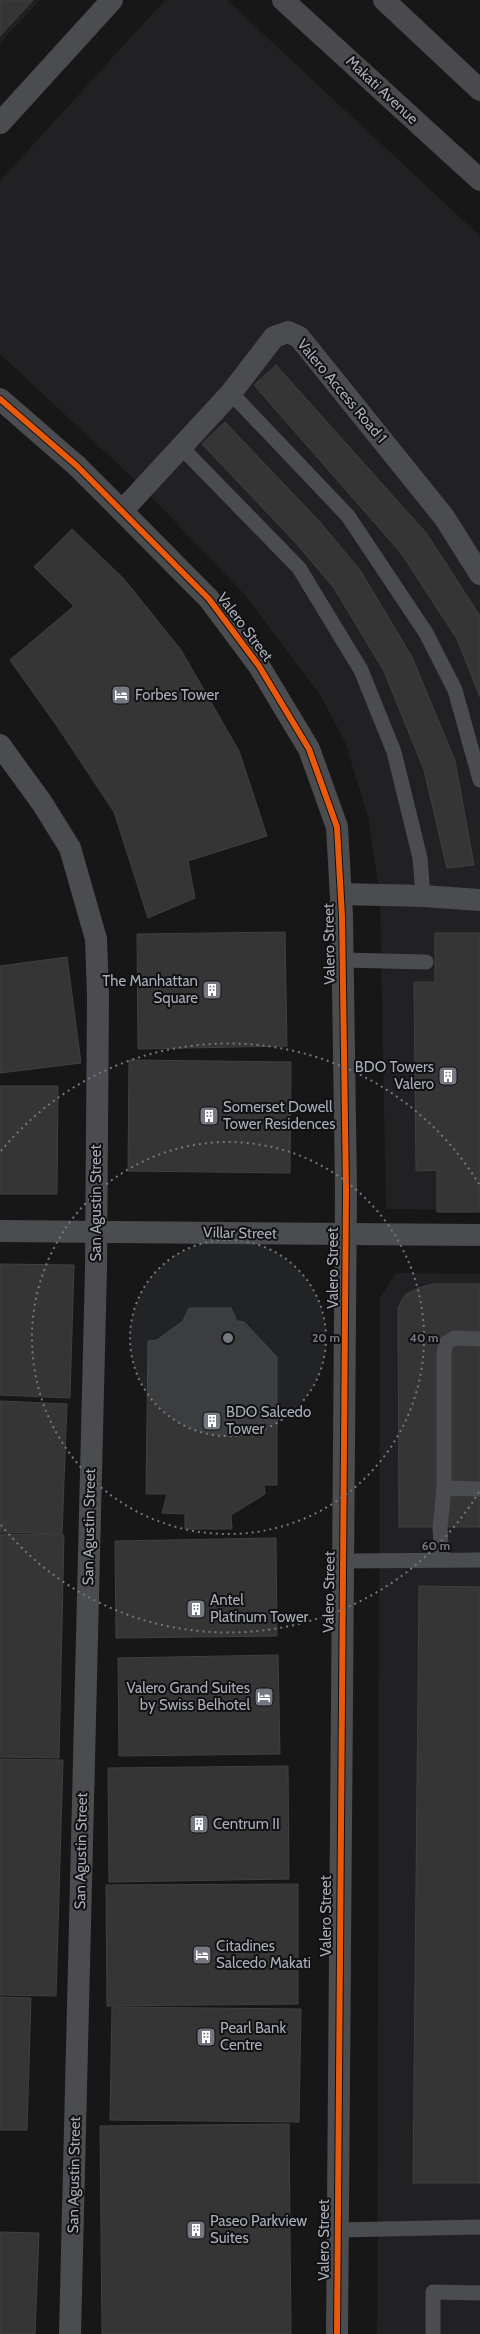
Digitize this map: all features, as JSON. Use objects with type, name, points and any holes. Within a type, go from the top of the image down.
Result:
[{"type":"main road","name":"Makati Avenue","points":[[283,0],[480,180]]},
{"type":"main road","points":[[384,0],[480,90]]},
{"type":"street","points":[[0,123],[112,0]]},
{"type":"street","name":"Valero Access Road 1","points":[[122,511],[231,393],[274,337],[288,332],[299,337],[444,517],[480,574]]},
{"type":"street","name":"Valero Street","points":[[0,399],[76,466],[209,599],[259,666],[309,750],[337,827],[342,894],[346,1234],[342,1561],[337,2334]]},
{"type":"street","name":"San Agustin Street","points":[[0,745],[42,803],[70,848],[96,939],[98,1004],[96,1232],[70,2334]]},
{"type":"street","points":[[342,894],[423,896],[480,900]]},
{"type":"street","name":"Villar Street","points":[[0,1231],[480,1235]]},
{"type":"lane","points":[[231,393],[348,516],[426,633],[455,690],[480,780]]},
{"type":"lane","points":[[181,447],[299,568],[361,670],[394,752],[420,858],[423,896]]},
{"type":"lane","points":[[342,960],[426,962]]},
{"type":"lane","points":[[442,1560],[440,1528],[444,1488],[444,1353],[446,1343],[454,1338],[480,1339]]},
{"type":"lane","points":[[444,1488],[480,1489]]},
{"type":"lane","points":[[342,1561],[480,1560]]},
{"type":"lane","points":[[337,2230],[480,2227]]},
{"type":"lane","points":[[433,2334],[432,2292],[480,2293]]},
{"type":"shaded area","points":[[0,0],[40,0],[0,43]]},
{"type":"shaded area","points":[[165,0],[227,0],[480,236],[480,1210],[386,1209],[380,897],[368,816],[345,742],[320,695],[244,594],[136,481],[0,354],[0,181]]},
{"type":"shaded area","points":[[396,1273],[480,1274],[480,2334],[377,2334],[380,1298]]},
{"type":"building","points":[[0,0],[33,0],[0,36]]},
{"type":"building","points":[[276,365],[427,534],[480,616],[480,697],[457,639],[401,553],[254,385]]},
{"type":"building","points":[[225,422],[319,521],[360,570],[412,657],[455,761],[474,865],[447,868],[424,770],[384,671],[334,588],[295,542],[202,444]]},
{"type":"building","name":"Forbes Tower","points":[[72,529],[124,579],[181,650],[239,751],[267,836],[188,861],[195,898],[148,918],[114,812],[59,729],[10,660],[74,606],[34,567]]},
{"type":"building","name":"The Manhattan Square","points":[[285,932],[287,1046],[138,1049],[137,934]]},
{"type":"building","name":"BDO Towers Valero","points":[[435,933],[480,933],[480,1212],[437,1212],[437,1170],[416,1171],[414,982],[435,982]]},
{"type":"building","points":[[67,957],[81,1063],[0,1073],[0,966]]},
{"type":"building","name":"Somerset Dowell Tower Residences","points":[[129,1060],[291,1062],[290,1173],[128,1171]]},
{"type":"building","points":[[0,1086],[58,1086],[57,1194],[0,1194]]},
{"type":"building","points":[[0,1264],[74,1265],[70,1398],[0,1395]]},
{"type":"building","points":[[433,1284],[480,1284],[480,1527],[399,1527],[398,1308],[405,1295],[418,1288]]},
{"type":"building","name":"BDO Salcedo Tower","points":[[189,1308],[231,1308],[237,1321],[244,1322],[277,1357],[277,1485],[264,1485],[265,1494],[231,1515],[232,1529],[185,1529],[185,1514],[162,1513],[167,1494],[146,1494],[148,1341],[157,1340],[183,1321]]},
{"type":"building","points":[[0,1401],[67,1404],[62,1534],[0,1532]]},
{"type":"building","points":[[0,1534],[64,1535],[59,1758],[0,1757]]},
{"type":"building","name":"Antel Platinum Tower","points":[[276,1538],[277,1636],[116,1638],[115,1541]]},
{"type":"building","points":[[419,1586],[480,1587],[480,2183],[413,2183]]},
{"type":"building","points":[[278,1655],[280,1754],[119,1756],[118,1658]]},
{"type":"building","points":[[0,1759],[63,1760],[56,1996],[0,1995]]},
{"type":"building","name":"Centrum II","points":[[288,1766],[289,1879],[109,1882],[108,1768]]},
{"type":"building","name":"Citadines Salcedo Makati","points":[[298,1884],[298,2004],[107,2006],[106,1885]]},
{"type":"building","points":[[0,1997],[31,1998],[27,2130],[0,2130]]},
{"type":"building","name":"Pearl Bank Centre","points":[[112,2007],[301,2009],[299,2122],[110,2120]]},
{"type":"building","name":"Paseo Parkview Suites","points":[[289,2124],[291,2334],[102,2334],[100,2126]]},
{"type":"building","points":[[0,2232],[39,2233],[35,2334],[0,2334]]},
{"type":"cycle path","points":[[0,399],[77,466],[209,599],[259,666],[309,749],[337,827],[342,916],[346,1190],[337,2334]]},
{"type":"place","name":"Forbes Tower","points":[[121,695]]},
{"type":"place","name":"The Manhattan Square","points":[[212,990]]},
{"type":"place","name":"BDO Towers Valero","points":[[448,1076]]},
{"type":"place","name":"Somerset Dowell Tower Residences","points":[[209,1116]]},
{"type":"place","name":"BDO Salcedo Tower","points":[[212,1421]]},
{"type":"place","name":"Antel Platinum Tower","points":[[196,1609]]},
{"type":"place","name":"Valero Grand Suites by Swiss Belhotel","points":[[264,1697]]},
{"type":"place","name":"Centrum II","points":[[199,1824]]},
{"type":"place","name":"Citadines Salcedo Makati","points":[[202,1955]]},
{"type":"place","name":"Pearl Bank Centre","points":[[206,2037]]},
{"type":"place","name":"Paseo Parkview Suites","points":[[196,2230]]}]
